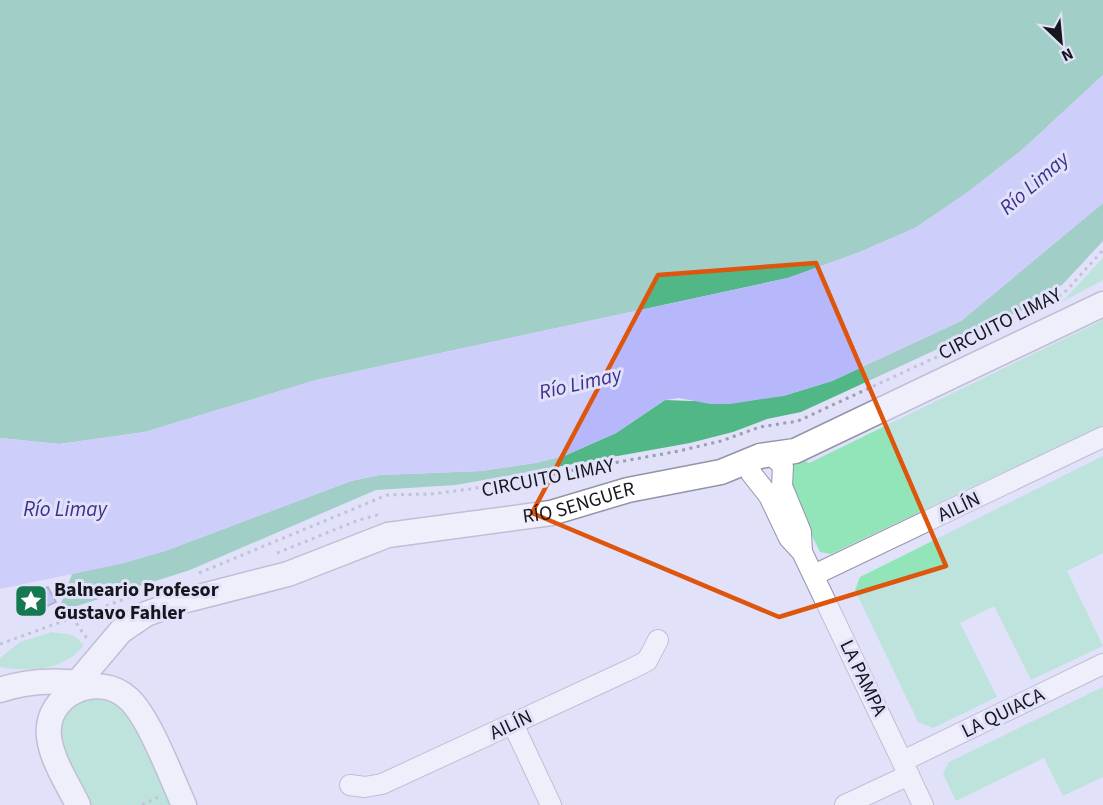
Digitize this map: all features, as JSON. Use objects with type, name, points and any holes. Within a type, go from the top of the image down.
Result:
[{"type":"main road","name":"RÍO SENGUER","points":[[78,805],[56,759],[49,737],[52,716],[79,688],[121,631],[146,615],[179,602],[288,574],[388,534],[551,513],[628,490],[721,472],[763,456],[786,454],[1103,304]]},
{"type":"main road","points":[[0,690],[33,682],[117,691],[135,706],[174,800]]},
{"type":"street","name":"AILÍN","points":[[814,575],[1103,437]]},
{"type":"street","name":"LA PAMPA","points":[[802,552],[801,532],[782,486],[783,466],[763,456],[749,464],[751,472],[769,496],[789,538],[802,552],[814,575],[923,805]]},
{"type":"street","name":"AILÍN","points":[[350,785],[373,787],[382,784],[640,665],[651,655],[658,640]]},
{"type":"street","name":"LA QUIACA","points":[[845,805],[906,768],[1103,664]]},
{"type":"street","points":[[513,724],[551,805]]},
{"type":"path","points":[[1039,309],[1067,290],[1103,250]]},
{"type":"path","points":[[190,576],[227,563],[376,498],[451,492],[668,453],[721,441],[760,427],[798,421],[1011,322]]},
{"type":"path","points":[[269,556],[356,521],[387,512]]},
{"type":"path","points":[[0,644],[137,594]]},
{"type":"path","points":[[72,616],[91,644]]},
{"type":"path","points":[[142,805],[174,800]]},
{"type":"highlighted area","points":[[816,263],[946,566],[779,617],[532,513],[658,275]]},
{"type":"green space","points":[[0,0],[1103,0],[1103,75],[1022,150],[968,192],[915,228],[860,252],[788,278],[316,380],[145,432],[59,444],[0,438]]},
{"type":"green space","points":[[1103,203],[1103,241],[1063,284],[1042,301],[801,412],[767,419],[733,432],[690,443],[456,485],[376,490],[190,570],[58,612],[72,574],[165,551],[351,481],[380,475],[481,471],[535,463],[564,456],[616,433],[665,400],[691,401],[783,396],[832,381],[961,321]]},
{"type":"green space","points":[[1103,258],[1103,280],[1062,302]]},
{"type":"green space","points":[[1103,320],[1103,425],[831,554],[820,552],[793,496],[792,462],[798,457],[809,463]]},
{"type":"green space","points":[[1103,456],[1103,553],[1067,571],[1103,646],[1031,680],[994,606],[960,623],[997,697],[933,728],[918,722],[855,590],[860,577]]},
{"type":"green space","points":[[52,632],[73,635],[84,645],[67,660],[46,668],[0,667],[0,658],[20,642]]},
{"type":"green space","points":[[1103,687],[1103,777],[1063,796],[1044,758],[956,801],[943,774],[949,762]]},
{"type":"green space","points":[[106,697],[127,708],[175,805],[86,805],[66,764],[61,748],[59,733],[61,720],[69,708],[83,700]]},
{"type":"water","name":"Río Limay","points":[[1103,75],[1103,203],[961,321],[832,381],[783,396],[730,404],[710,404],[679,398],[665,400],[616,433],[564,456],[481,471],[380,475],[351,481],[165,551],[125,563],[0,589],[0,438],[59,444],[145,432],[316,380],[788,278],[860,252],[915,228],[968,192],[1022,150]]},
{"type":"building","points":[[48,587],[56,602],[41,609],[33,594]]},
{"type":"place","name":"Balneario Profesor Gustavo Fahler","points":[[31,601]]}]
